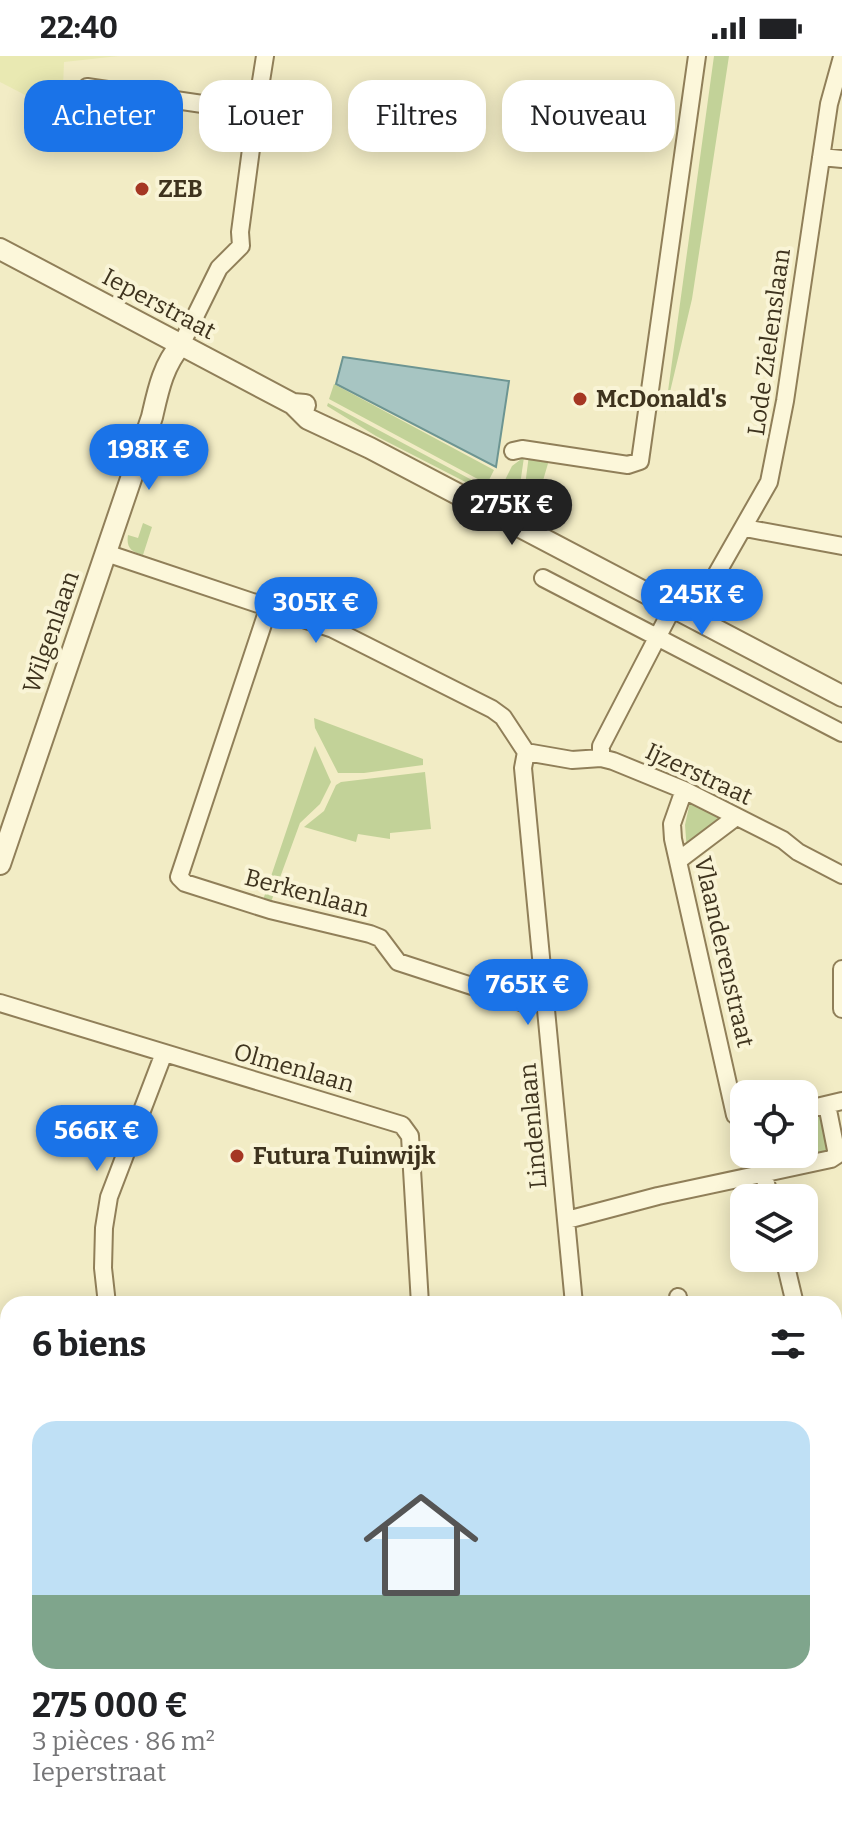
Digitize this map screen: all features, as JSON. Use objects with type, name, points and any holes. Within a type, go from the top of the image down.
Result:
[{"type":"street","points":[[261,80],[265,56]]},
{"type":"street","points":[[513,451],[522,449],[628,465],[640,461],[697,56]]},
{"type":"street","name":"Lode Zielenslaan","points":[[692,617],[769,482],[777,452],[829,104],[842,57]]},
{"type":"street","points":[[183,339],[219,268],[241,246],[240,232],[251,152]]},
{"type":"street","points":[[821,157],[842,159]]},
{"type":"street","name":"Ieperstraat","points":[[0,249],[183,339],[293,404],[308,419],[370,448],[842,696]]},
{"type":"street","name":"Wilgenlaan","points":[[0,864],[152,417],[178,367],[183,339]]},
{"type":"street","points":[[745,528],[842,546]]},
{"type":"street","points":[[106,553],[353,638],[492,709],[503,717],[526,752]]},
{"type":"street","points":[[543,578],[842,733]]},
{"type":"street","points":[[601,758],[601,746],[673,607]]},
{"type":"street","name":"Berkenlaan","points":[[268,609],[179,877],[185,883],[270,910],[370,934],[380,938],[398,962],[524,1003],[546,1002]]},
{"type":"street","name":"Ijzerstraat","points":[[526,752],[572,760],[601,758],[684,790],[783,840],[798,852],[842,875]]},
{"type":"street","name":"Lindenlaan","points":[[526,752],[523,768],[573,1296]]},
{"type":"street","name":"Vlaanderenstraat","points":[[684,790],[672,824],[730,1092]]},
{"type":"street","points":[[679,860],[736,817]]},
{"type":"street","points":[[842,969],[842,1009]]},
{"type":"street","name":"Olmenlaan","points":[[0,1003],[402,1125],[410,1136],[420,1296]]},
{"type":"street","points":[[106,1296],[104,1228],[109,1197],[164,1053]]},
{"type":"street","points":[[567,1220],[831,1159],[837,1155],[835,1103]]},
{"type":"street","points":[[762,1168],[767,1184]]},
{"type":"street","points":[[787,1272],[793,1296]]},
{"type":"green space","points":[[0,56],[119,56],[64,62],[63,80],[24,80],[24,94],[0,82]]},
{"type":"green space","points":[[714,56],[729,56],[692,299],[665,413]]},
{"type":"green space","points":[[334,384],[494,470],[487,484],[329,399]]},
{"type":"green space","points":[[328,403],[485,487],[483,491],[376,436],[327,406]]},
{"type":"green space","points":[[529,455],[549,460],[535,508],[523,501]]},
{"type":"green space","points":[[524,457],[518,499],[500,490],[512,466]]},
{"type":"green space","points":[[143,523],[152,527],[143,555],[130,548],[128,535],[138,538]]},
{"type":"green space","points":[[314,718],[423,759],[423,765],[364,773],[338,773],[315,728]]},
{"type":"green space","points":[[315,746],[331,782],[320,804],[300,823],[271,902],[263,900]]},
{"type":"green space","points":[[425,772],[431,829],[390,833],[390,839],[358,834],[356,842],[304,827],[324,811],[336,785],[341,782]]},
{"type":"green space","points":[[690,802],[728,821],[687,851],[685,825]]},
{"type":"green space","points":[[821,1111],[831,1155],[818,1158],[818,1112]]},
{"type":"water","points":[[343,357],[509,381],[496,467],[336,384]]},
{"type":"place","name":"ZEB","points":[[142,189]]},
{"type":"place","name":"McDonald's","points":[[580,399]]},
{"type":"place","name":"Futura Tuinwijk","points":[[237,1156]]}]
